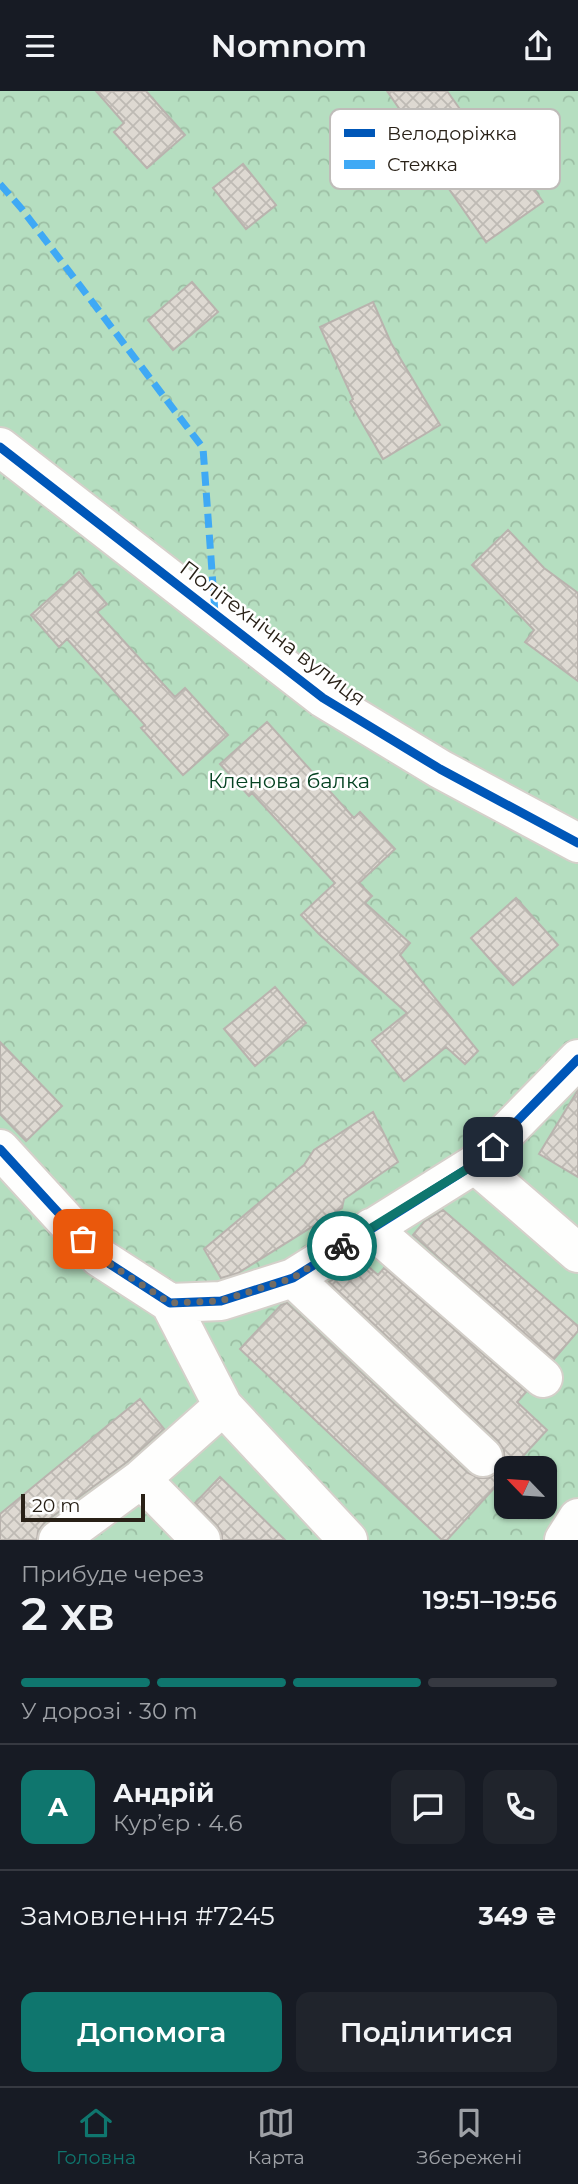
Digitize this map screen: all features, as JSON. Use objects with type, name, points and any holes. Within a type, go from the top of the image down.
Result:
[{"type":"street","name":"Політехнічна вулиця","points":[[0,447],[323,698],[440,768],[578,843]]},
{"type":"street","points":[[170,1303],[220,1301],[293,1278],[475,1164],[578,1059]]},
{"type":"street","points":[[0,1149],[99,1257],[170,1303],[223,1406],[348,1540]]},
{"type":"street","points":[[475,1164],[578,1253]]},
{"type":"street","points":[[371,1228],[543,1378]]},
{"type":"street","points":[[293,1278],[483,1457]]},
{"type":"street","points":[[58,1540],[141,1479],[223,1406]]},
{"type":"street","points":[[141,1479],[201,1540]]},
{"type":"street","points":[[564,1540],[578,1518]]},
{"type":"green space","name":"Кленова балка","points":[[0,91],[578,91],[578,1540],[0,1540]]},
{"type":"building","points":[[96,91],[146,91],[185,135],[147,168],[114,132],[124,123]]},
{"type":"building","points":[[387,91],[447,91],[460,109],[400,109]]},
{"type":"building","points":[[243,164],[276,205],[246,229],[213,188]]},
{"type":"building","points":[[449,189],[534,189],[543,202],[486,242]]},
{"type":"building","points":[[192,282],[218,312],[173,350],[148,320]]},
{"type":"building","points":[[373,302],[391,343],[440,425],[383,459],[350,402],[353,399],[320,327]]},
{"type":"building","points":[[508,530],[544,568],[578,593],[578,681],[525,642],[534,630],[472,565]]},
{"type":"building","points":[[79,572],[107,604],[97,612],[175,697],[185,688],[228,735],[183,775],[141,728],[145,725],[67,639],[59,647],[31,615]]},
{"type":"building","points":[[267,722],[354,818],[360,812],[395,849],[359,883],[372,896],[365,903],[410,943],[400,955],[478,1051],[465,1064],[446,1047],[404,1081],[372,1041],[407,1013],[301,915],[335,883],[252,793],[249,796],[220,764]]},
{"type":"building","points":[[516,898],[558,945],[513,985],[471,938]]},
{"type":"building","points":[[275,987],[306,1023],[255,1066],[224,1029]]},
{"type":"building","points":[[0,1042],[62,1106],[26,1141],[0,1114]]},
{"type":"building","points":[[578,1090],[578,1177],[539,1154]]},
{"type":"building","points":[[373,1112],[398,1162],[344,1199],[342,1208],[238,1273],[221,1278],[204,1249],[304,1165],[314,1150]]},
{"type":"building","points":[[443,1210],[578,1326],[578,1331],[554,1359],[413,1235],[424,1222]]},
{"type":"building","points":[[362,1261],[378,1275],[384,1268],[526,1392],[517,1402],[547,1430],[523,1456],[504,1456],[504,1450],[498,1441],[329,1282]]},
{"type":"building","points":[[287,1303],[468,1473],[479,1478],[489,1478],[494,1475],[494,1488],[447,1540],[442,1540],[240,1349],[281,1305]]},
{"type":"building","points":[[140,1399],[164,1429],[127,1462],[45,1522],[38,1531],[37,1540],[0,1540],[0,1514]]},
{"type":"building","points":[[220,1477],[285,1540],[222,1540],[217,1525],[195,1503]]},
{"type":"marked path","points":[[0,184],[203,448],[215,613]]},
{"type":"cycle path","points":[[0,447],[323,698],[440,769],[578,843]]},
{"type":"cycle path","points":[[0,1149],[99,1257],[170,1303],[221,1301],[293,1278],[475,1164],[578,1059]]},
{"type":"way so far","points":[[83,1239],[99,1257],[170,1303],[220,1301],[293,1278],[342,1246]]},
{"type":"route","points":[[342,1246],[475,1164],[493,1147]]}]
